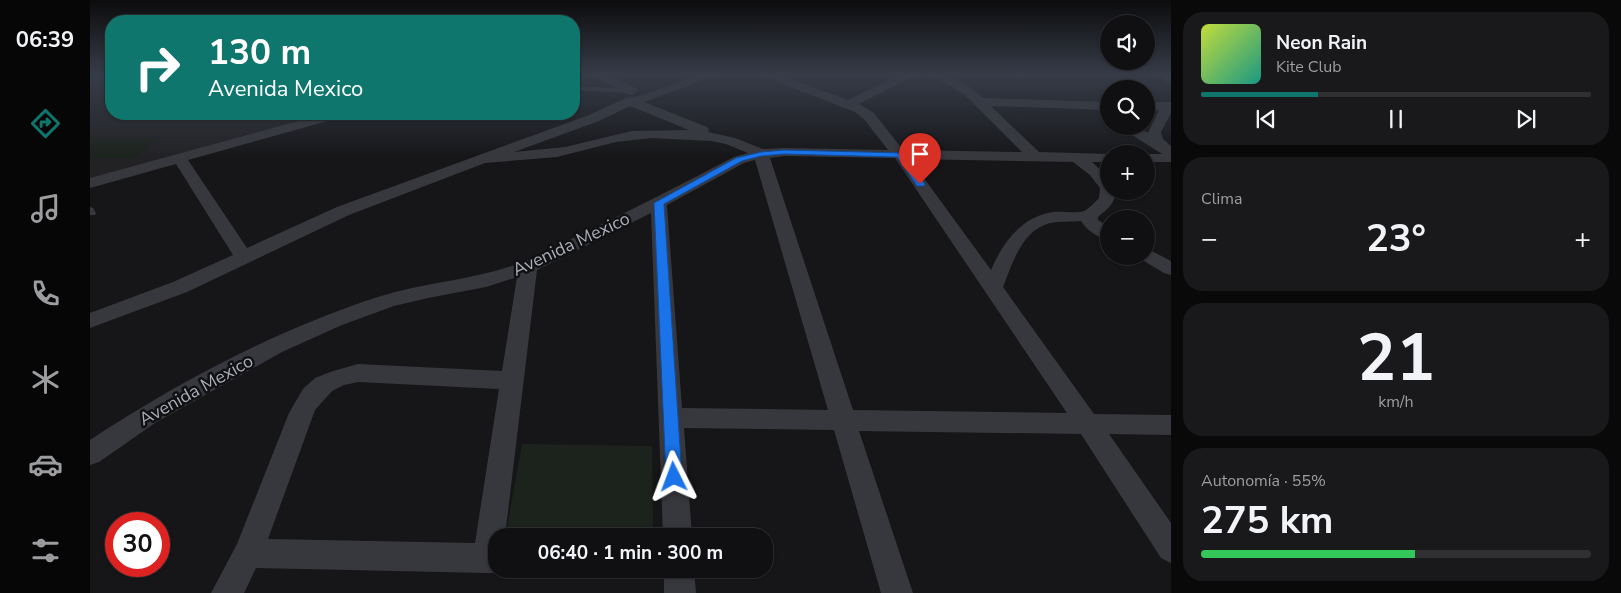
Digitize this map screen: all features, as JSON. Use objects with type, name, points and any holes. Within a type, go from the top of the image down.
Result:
[{"type":"street","points":[[90,321],[180,287],[343,211],[594,118],[620,103]]},
{"type":"street","points":[[646,103],[733,141],[752,147],[761,154],[897,593]]},
{"type":"street","points":[[847,103],[869,116],[900,155],[1087,423],[1171,548]]},
{"type":"street","points":[[981,103],[1035,157]]},
{"type":"street","points":[[1004,103],[1100,106]]},
{"type":"street","points":[[1088,105],[1100,111]]},
{"type":"street","points":[[1155,106],[1170,106]]},
{"type":"street","points":[[1168,154],[1157,140],[1154,132],[1170,106]]},
{"type":"street","points":[[90,184],[316,120]]},
{"type":"street","points":[[485,159],[557,153],[617,138],[656,133],[686,134],[733,141]]},
{"type":"street","points":[[1139,135],[1168,154]]},
{"type":"street","name":"Avenida Mexico","points":[[90,454],[146,416],[274,346],[335,320],[388,302],[428,290],[486,281],[528,266],[659,203],[739,160],[761,154],[784,152],[1100,158]]},
{"type":"street","points":[[1155,156],[1168,154]]},
{"type":"street","points":[[992,288],[1007,253],[1024,231],[1035,222],[1049,218],[1089,216],[1107,200],[1108,187],[1095,172],[1076,157]]},
{"type":"street","points":[[180,159],[244,257]]},
{"type":"street","points":[[659,203],[677,528]]},
{"type":"street","points":[[1089,216],[1090,222],[1100,229]]},
{"type":"street","points":[[1155,259],[1171,269]]},
{"type":"street","points":[[495,528],[512,381],[528,266]]},
{"type":"street","points":[[227,593],[248,553],[301,413],[308,398],[320,386],[337,377],[358,373],[512,381]]},
{"type":"street","points":[[671,418],[1171,425]]},
{"type":"street","points":[[248,553],[488,558]]},
{"type":"street","points":[[679,578],[680,593]]},
{"type":"shaded area","points":[[90,103],[105,103],[105,120],[300,120],[90,180]]},
{"type":"shaded area","points":[[90,138],[160,138],[135,158],[90,158]]},
{"type":"shaded area","points":[[522,444],[652,446],[653,528],[507,528]]},
{"type":"route","points":[[674,477],[659,203],[739,160],[761,154],[784,152],[900,155],[920,184]]}]
